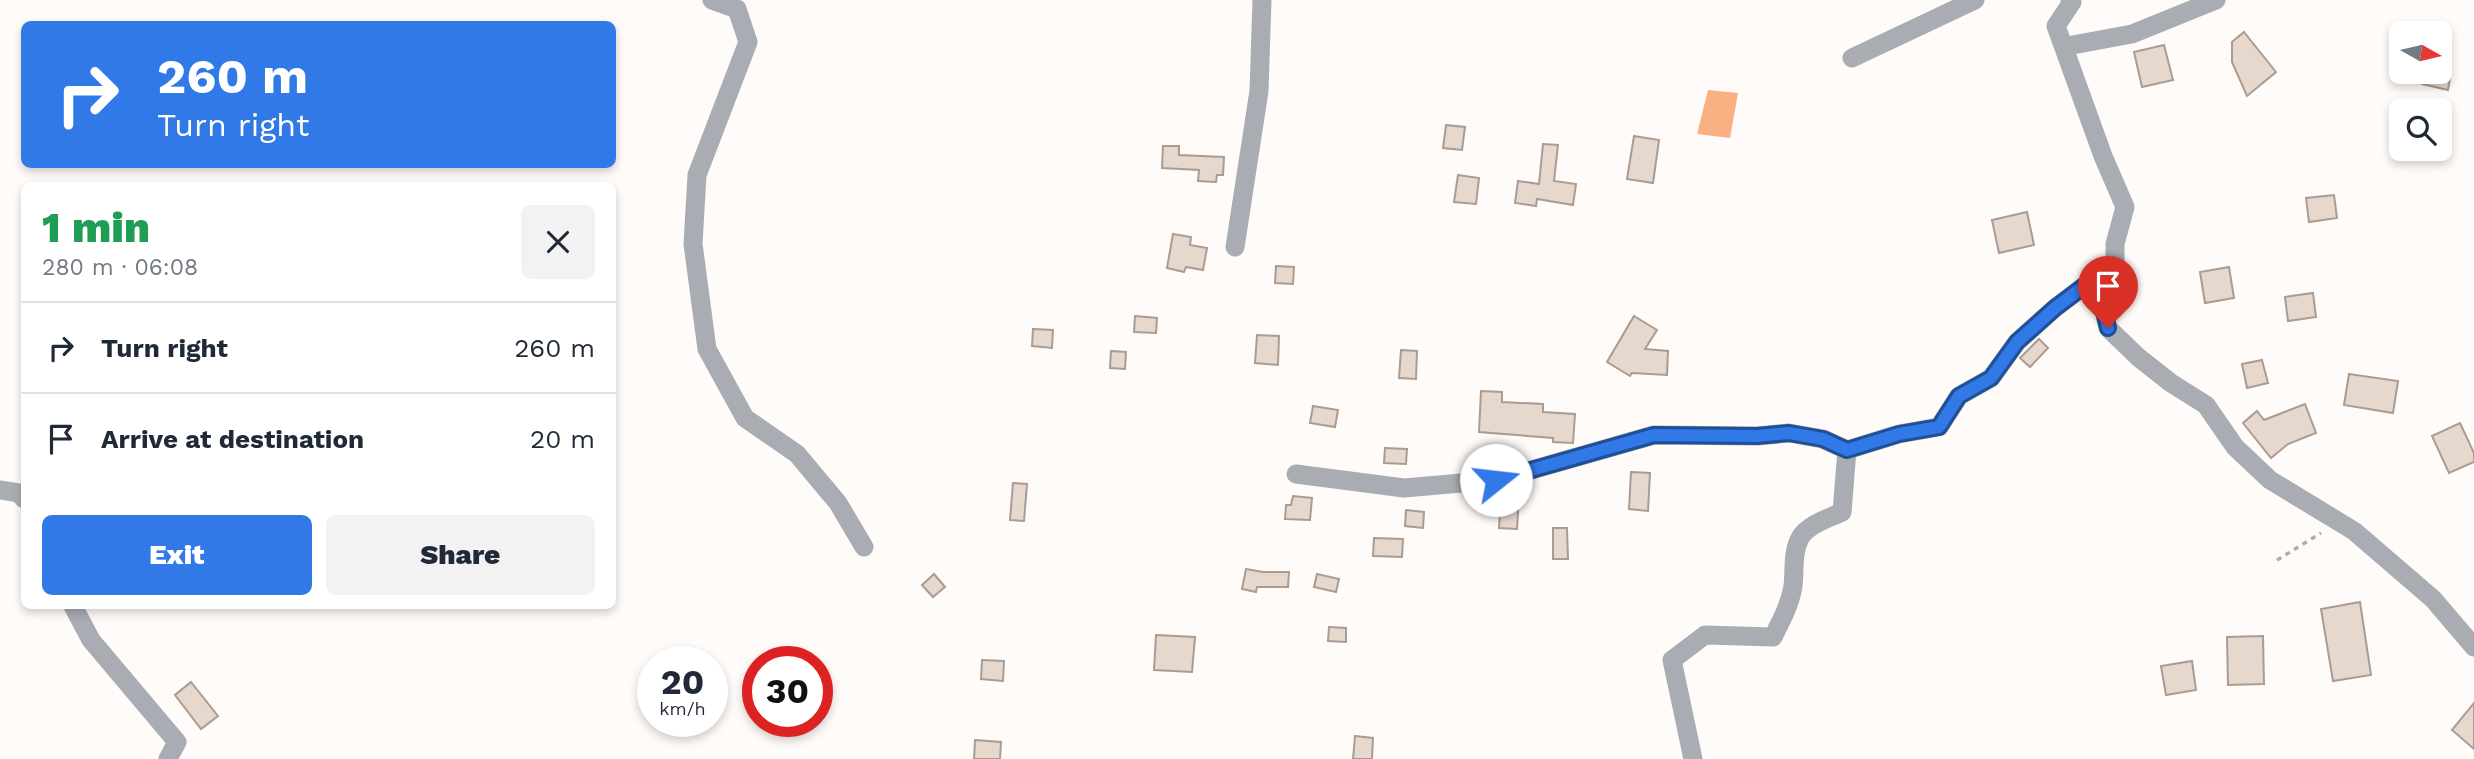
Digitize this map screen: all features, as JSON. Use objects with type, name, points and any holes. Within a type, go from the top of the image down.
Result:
[{"type":"street","points":[[712,0],[746,5],[748,41],[697,175],[693,244],[707,349],[745,418],[797,454],[838,503],[864,547]]},
{"type":"street","points":[[1235,247],[1259,91],[1262,0]]},
{"type":"street","points":[[1852,58],[1975,0]]},
{"type":"street","points":[[1296,474],[1405,488],[1496,480],[1654,435],[1757,436],[1789,433],[1823,439],[1847,450],[1899,434],[1939,427],[1959,396],[1991,378],[2017,342],[2055,308],[2096,277],[2115,267],[2115,244],[2125,206],[2103,156],[2056,26],[2072,2],[2070,0]]},
{"type":"street","points":[[2067,46],[2132,34],[2216,0]]},
{"type":"street","points":[[2096,277],[2108,328],[2138,357],[2171,383],[2206,405],[2235,447],[2270,480],[2354,531],[2433,599],[2474,647]]},
{"type":"street","points":[[1693,759],[1672,660],[1705,635],[1773,638],[1793,586],[1793,563],[1800,536],[1812,526],[1842,512],[1847,450]]},
{"type":"street","points":[[0,490],[21,495]]},
{"type":"street","points":[[75,609],[91,640],[173,751]]},
{"type":"path","points":[[2277,560],[2311,541],[2337,520]]},
{"type":"shaded area","points":[[1708,90],[1738,93],[1730,138],[1697,134]]},
{"type":"building","points":[[2244,32],[2276,72],[2247,96],[2232,62],[2232,42]]},
{"type":"building","points":[[2164,45],[2173,80],[2142,87],[2134,52]]},
{"type":"building","points":[[2422,84],[2449,84],[2448,90]]},
{"type":"building","points":[[1446,125],[1465,127],[1462,150],[1443,148]]},
{"type":"building","points":[[1634,136],[1659,140],[1653,183],[1627,179]]},
{"type":"building","points":[[1543,144],[1558,145],[1554,181],[1576,184],[1573,205],[1537,199],[1536,206],[1515,203],[1518,181],[1539,184]]},
{"type":"building","points":[[1163,146],[1179,146],[1179,155],[1224,157],[1223,175],[1217,175],[1216,182],[1198,181],[1199,170],[1162,168]]},
{"type":"building","points":[[1458,175],[1479,178],[1476,204],[1454,202]]},
{"type":"building","points":[[2334,195],[2337,218],[2309,222],[2306,198]]},
{"type":"building","points":[[2027,212],[2034,245],[1999,253],[1992,220]]},
{"type":"building","points":[[1173,234],[1191,237],[1190,245],[1207,248],[1203,270],[1186,267],[1184,272],[1167,268]]},
{"type":"building","points":[[1276,266],[1294,267],[1293,284],[1275,283]]},
{"type":"building","points":[[2229,267],[2234,298],[2205,303],[2200,272]]},
{"type":"building","points":[[2313,293],[2316,317],[2288,321],[2285,297]]},
{"type":"building","points":[[1135,316],[1157,318],[1156,333],[1134,332]]},
{"type":"building","points":[[1634,316],[1657,330],[1645,349],[1668,351],[1667,375],[1632,373],[1630,376],[1607,362]]},
{"type":"building","points":[[1033,329],[1053,330],[1052,348],[1032,346]]},
{"type":"building","points":[[1257,335],[1279,336],[1278,365],[1255,363]]},
{"type":"building","points":[[2039,339],[2048,348],[2030,367],[2020,358]]},
{"type":"building","points":[[1401,350],[1417,351],[1416,379],[1399,378]]},
{"type":"building","points":[[1111,351],[1126,352],[1125,369],[1110,368]]},
{"type":"building","points":[[2262,360],[2268,383],[2247,388],[2242,364]]},
{"type":"building","points":[[2349,374],[2398,381],[2393,413],[2344,405]]},
{"type":"building","points":[[1481,391],[1502,392],[1502,402],[1543,404],[1543,412],[1575,414],[1573,443],[1553,442],[1553,438],[1479,432]]},
{"type":"building","points":[[2305,404],[2316,433],[2288,444],[2271,458],[2243,423],[2257,411],[2264,420]]},
{"type":"building","points":[[1313,406],[1338,410],[1335,427],[1310,423]]},
{"type":"building","points":[[2460,423],[2474,453],[2474,462],[2449,473],[2432,436]]},
{"type":"building","points":[[1385,448],[1407,449],[1406,464],[1384,463]]},
{"type":"building","points":[[1631,472],[1650,473],[1648,511],[1629,509]]},
{"type":"building","points":[[1013,483],[1027,484],[1024,521],[1010,520]]},
{"type":"building","points":[[1501,493],[1519,494],[1517,529],[1499,528]]},
{"type":"building","points":[[1293,496],[1312,498],[1310,520],[1285,519],[1286,505],[1291,505]]},
{"type":"building","points":[[1406,510],[1424,512],[1423,528],[1405,526]]},
{"type":"building","points":[[1553,528],[1567,528],[1568,559],[1553,559]]},
{"type":"building","points":[[1374,538],[1403,539],[1402,557],[1373,556]]},
{"type":"building","points":[[1246,569],[1289,572],[1288,587],[1257,587],[1256,592],[1242,589]]},
{"type":"building","points":[[934,574],[945,587],[933,597],[922,585]]},
{"type":"building","points":[[1317,574],[1339,579],[1336,592],[1314,587]]},
{"type":"building","points":[[2360,602],[2371,675],[2333,681],[2321,609]]},
{"type":"building","points":[[1329,627],[1346,628],[1346,642],[1328,641]]},
{"type":"building","points":[[1156,635],[1195,637],[1192,672],[1154,670]]},
{"type":"building","points":[[2263,636],[2264,684],[2228,685],[2227,637]]},
{"type":"building","points":[[982,660],[1004,661],[1003,681],[981,679]]},
{"type":"building","points":[[2192,661],[2196,690],[2166,695],[2161,666]]},
{"type":"building","points":[[191,682],[218,716],[201,729],[175,695]]},
{"type":"building","points":[[2474,703],[2474,749],[2452,730]]},
{"type":"building","points":[[1355,736],[1373,738],[1372,759],[1353,759]]},
{"type":"building","points":[[975,740],[1001,742],[1000,759],[974,759]]},
{"type":"route","points":[[1496,480],[1654,435],[1757,436],[1789,433],[1823,439],[1847,450],[1899,434],[1939,427],[1959,396],[1991,378],[2017,342],[2055,308],[2096,277],[2108,328]]}]
